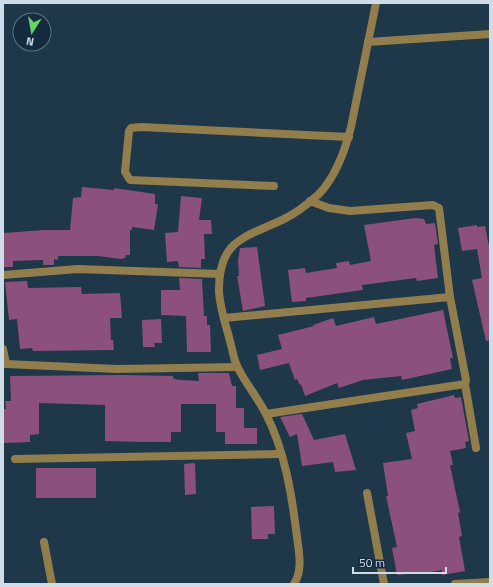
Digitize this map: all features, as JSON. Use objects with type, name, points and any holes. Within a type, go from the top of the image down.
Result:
[{"type":"street","points":[[294,584],[300,570],[298,550],[294,512],[281,454],[266,414],[237,367],[220,298],[220,274],[224,257],[234,244],[251,232],[292,214],[319,194],[334,172],[349,137],[376,3]]},
{"type":"street","points":[[368,42],[490,34]]},
{"type":"street","points":[[274,186],[162,183],[130,180],[125,172],[129,131],[131,128],[141,127],[349,137]]},
{"type":"street","points":[[310,201],[329,208],[350,212],[437,206],[441,212],[450,297],[466,380],[465,384],[476,448]]},
{"type":"street","points":[[3,275],[78,269],[220,274]]},
{"type":"street","points":[[224,318],[450,297]]},
{"type":"street","points":[[3,349],[6,364],[117,369],[237,367]]},
{"type":"street","points":[[266,414],[460,386],[465,384]]},
{"type":"street","points":[[15,459],[281,454]]},
{"type":"street","points":[[367,493],[384,584]]},
{"type":"street","points":[[44,542],[52,584]]},
{"type":"street","points":[[454,584],[490,582]]},
{"type":"building","points":[[82,187],[114,190],[114,188],[155,194],[155,204],[158,204],[154,230],[132,227],[132,230],[130,230],[130,255],[126,255],[125,258],[121,259],[98,256],[58,256],[58,260],[54,259],[54,265],[43,265],[43,260],[13,261],[13,267],[3,267],[3,233],[70,230],[73,198],[81,197]]},
{"type":"building","points":[[181,196],[202,198],[199,220],[211,220],[212,234],[204,234],[205,259],[201,259],[201,268],[179,267],[178,261],[167,262],[165,233],[178,232]]},
{"type":"building","points":[[415,218],[424,219],[426,224],[435,223],[438,244],[434,245],[438,278],[417,281],[416,278],[362,285],[363,290],[306,298],[306,301],[292,302],[288,270],[305,268],[306,273],[337,268],[336,263],[349,261],[350,265],[371,261],[364,225]]},
{"type":"building","points":[[477,225],[477,227],[485,226],[490,251],[490,340],[486,341],[472,280],[482,278],[477,249],[462,251],[458,228]]},
{"type":"building","points":[[257,247],[265,306],[243,311],[237,276],[239,276],[238,261],[240,248]]},
{"type":"building","points":[[179,278],[202,279],[204,316],[207,316],[207,325],[210,325],[211,352],[187,352],[186,316],[161,315],[161,290],[180,290]]},
{"type":"building","points":[[27,281],[28,288],[81,287],[82,294],[120,293],[122,318],[110,318],[111,340],[113,340],[114,350],[33,351],[32,348],[20,349],[17,319],[9,320],[5,282]]},
{"type":"building","points":[[443,310],[453,358],[450,358],[452,369],[402,380],[401,376],[363,380],[339,388],[337,383],[305,396],[301,384],[300,385],[297,379],[295,380],[289,363],[260,370],[257,355],[282,349],[278,335],[314,326],[313,325],[333,318],[336,326],[374,317],[376,324]]},
{"type":"building","points":[[161,319],[162,343],[154,343],[155,347],[143,347],[142,320]]},
{"type":"building","points":[[198,373],[229,373],[232,386],[236,386],[236,408],[244,408],[244,428],[257,428],[257,444],[225,444],[225,432],[216,432],[216,404],[181,404],[181,432],[171,432],[171,442],[143,442],[105,441],[105,405],[39,403],[39,434],[30,435],[30,442],[3,443],[3,409],[6,409],[5,401],[11,401],[10,376],[173,376],[174,379],[199,381]]},
{"type":"building","points":[[454,395],[455,398],[461,397],[469,441],[465,442],[466,448],[450,451],[453,465],[450,465],[460,512],[458,513],[462,536],[459,537],[465,571],[442,575],[442,570],[419,574],[397,575],[392,548],[397,547],[386,496],[388,496],[383,463],[412,459],[406,433],[415,431],[411,410],[418,408],[417,404]]},
{"type":"building","points":[[302,414],[314,440],[345,434],[356,470],[335,472],[333,462],[302,466],[297,434],[290,437],[280,417]]},
{"type":"building","points":[[195,463],[196,494],[185,495],[184,464]]},
{"type":"building","points":[[36,468],[96,468],[96,498],[36,498]]},
{"type":"building","points":[[274,506],[275,534],[268,534],[268,539],[252,539],[251,507]]}]
